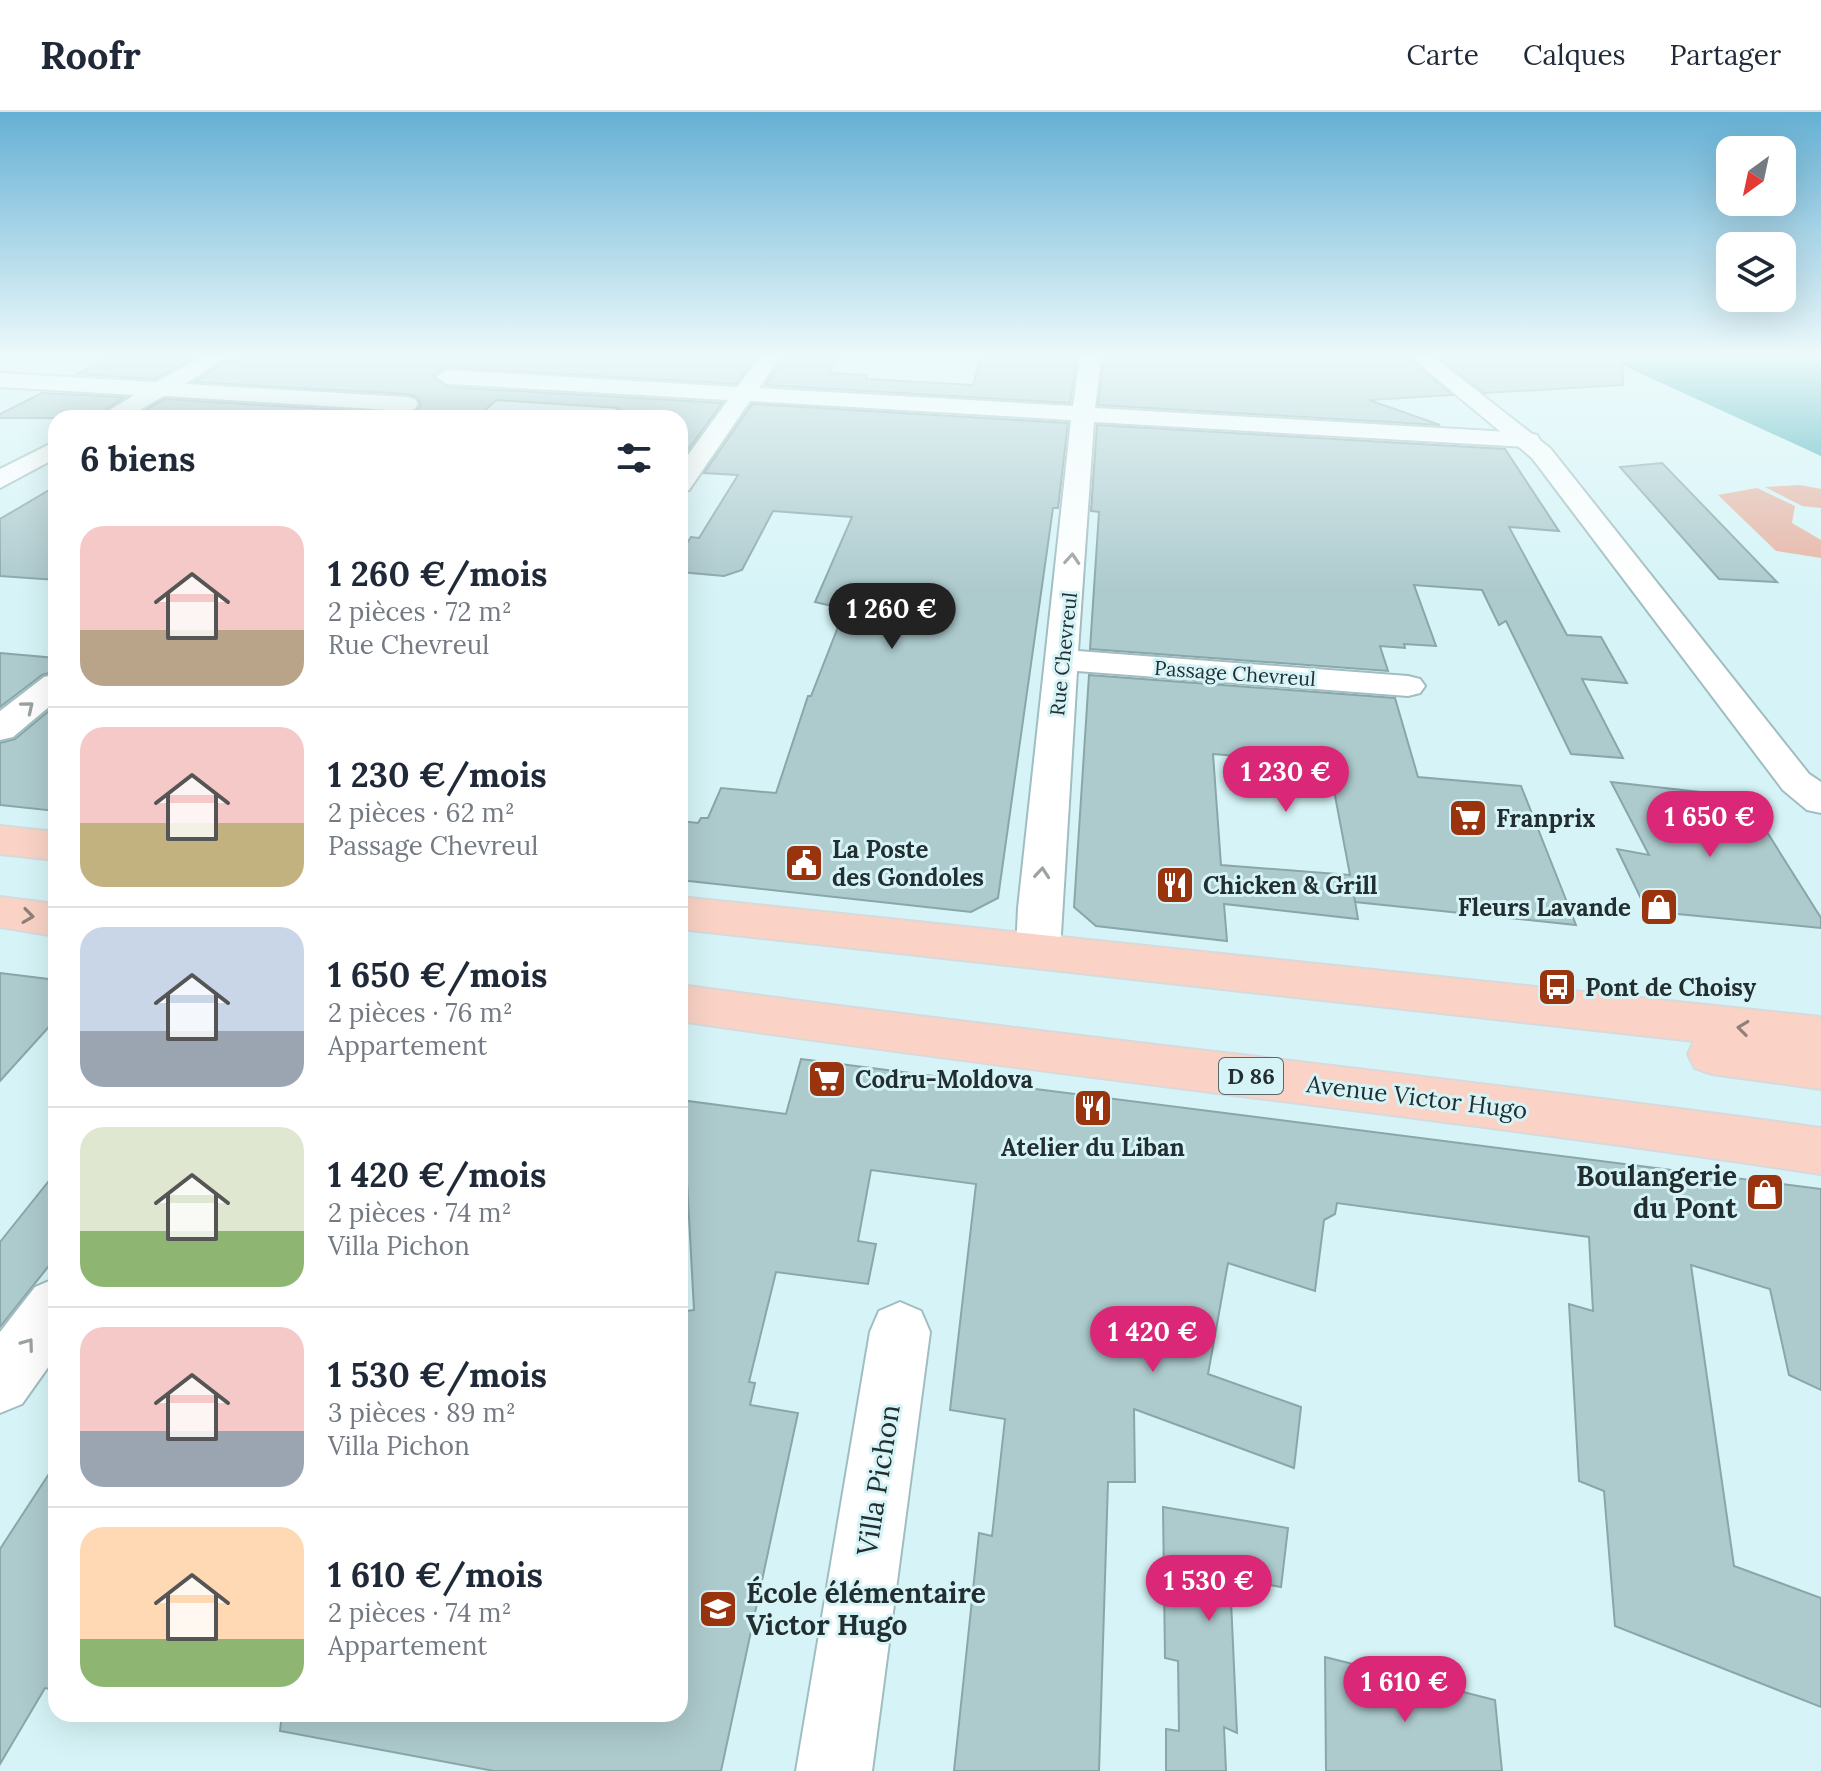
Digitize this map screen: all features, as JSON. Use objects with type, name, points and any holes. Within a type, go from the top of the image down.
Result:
[{"type":"main road","points":[[0,840],[48,845]]},
{"type":"main road","points":[[0,912],[48,919]]},
{"type":"main road","points":[[699,915],[1821,1036]]},
{"type":"main road","points":[[699,915],[858,950],[1343,1006],[1821,1069]]},
{"type":"main road","name":"Avenue Victor Hugo","points":[[688,1001],[856,1003],[1821,1122]]},
{"type":"main road","name":"Avenue Victor Hugo","points":[[688,1002],[936,1038],[1625,1122],[1821,1151]]},
{"type":"street","points":[[688,473],[714,435]]},
{"type":"street","name":"Rue Chevreul","points":[[1038,951],[1039,908],[1081,435]]},
{"type":"street","points":[[1450,435],[1528,440]]},
{"type":"street","points":[[1522,435],[1541,453],[1809,791],[1804,810],[1821,835]]},
{"type":"street","points":[[0,480],[48,453]]},
{"type":"street","name":"Passage Chevreul","points":[[1062,660],[1408,686]]},
{"type":"street","points":[[0,729],[48,690]]},
{"type":"street","points":[[0,1382],[48,1318]]},
{"type":"street","name":"Villa Pichon","points":[[834,1771],[900,1332]]},
{"type":"shaded area","points":[[1800,485],[1821,489],[1821,508],[1802,506],[1765,487]]},
{"type":"shaded area","points":[[1757,488],[1795,506],[1792,523],[1821,540],[1821,558],[1776,551],[1718,495]]},
{"type":"water","points":[[1776,435],[1821,435],[1821,456]]},
{"type":"building","points":[[688,435],[699,435],[688,450]]},
{"type":"building","points":[[730,435],[1067,435],[1058,508],[1053,508],[998,898],[971,912],[688,881],[688,822],[698,823],[701,818],[708,818],[721,788],[776,793],[808,696],[811,696],[845,609],[815,602],[852,517],[773,511],[742,570],[724,576],[688,573],[688,542],[691,537],[699,538],[738,475],[704,473]]},
{"type":"building","points":[[1096,435],[1274,435],[1505,449],[1559,531],[1509,527],[1567,635],[1601,637],[1627,683],[1582,679],[1623,758],[1571,754],[1506,621],[1499,625],[1482,590],[1414,585],[1436,646],[1380,646],[1388,671],[1090,649],[1099,512],[1091,511]]},
{"type":"building","points":[[1662,463],[1777,582],[1719,579],[1620,467]]},
{"type":"building","points":[[48,491],[48,579],[0,576],[0,519]]},
{"type":"building","points":[[0,653],[48,657],[48,673],[0,707]]},
{"type":"building","points":[[1089,675],[1395,698],[1418,777],[1521,786],[1576,925],[1355,902],[1358,919],[1224,904],[1227,941],[1096,926],[1074,907]],"holes":[[[1213,754],[1329,764],[1350,875],[1221,865]]]},
{"type":"building","points":[[48,712],[48,810],[0,805],[0,743],[15,739]]},
{"type":"building","points":[[1611,782],[1745,797],[1821,918],[1821,928],[1647,911],[1617,849],[1649,855]]},
{"type":"building","points":[[0,973],[48,979],[48,1028],[0,1081]]},
{"type":"building","points":[[801,1059],[1821,1189],[1821,1390],[1789,1375],[1770,1289],[1691,1265],[1734,1566],[1821,1598],[1821,1707],[1615,1626],[1604,1491],[1579,1481],[1569,1304],[1593,1311],[1589,1237],[1337,1203],[1335,1214],[1324,1220],[1315,1291],[1228,1263],[1208,1374],[1301,1407],[1294,1468],[1134,1409],[1135,1482],[1108,1482],[1099,1771],[954,1771],[979,1533],[992,1536],[1005,1419],[950,1410],[976,1184],[871,1170],[858,1241],[876,1244],[868,1284],[776,1272],[749,1382],[755,1383],[750,1405],[798,1413],[721,1771],[494,1771],[280,1731],[281,1722],[688,1722],[688,1311],[694,1310],[688,1199],[688,1101],[786,1114]]},
{"type":"building","points":[[48,1182],[48,1267],[0,1327],[0,1242]]},
{"type":"building","points":[[48,1475],[48,1689],[45,1688],[0,1764],[0,1549]]},
{"type":"building","points":[[1163,1507],[1288,1528],[1281,1587],[1230,1578],[1237,1733],[1224,1727],[1226,1771],[1166,1771],[1166,1729],[1179,1731],[1178,1661],[1165,1658]]},
{"type":"building","points":[[1325,1657],[1495,1700],[1502,1771],[1326,1771]]},
{"type":"place","name":"Franprix","points":[[1468,818]]},
{"type":"place","name":"La Poste des Gondoles","points":[[804,863]]},
{"type":"place","name":"Chicken & Grill","points":[[1175,885]]},
{"type":"place","name":"Fleurs Lavande","points":[[1659,907]]},
{"type":"place","name":"Pont de Choisy","points":[[1557,987]]},
{"type":"place","name":"Codru-Moldova","points":[[827,1079]]},
{"type":"place","name":"Atelier du Liban","points":[[1093,1108]]},
{"type":"place","name":"Boulangerie du Pont","points":[[1765,1192]]},
{"type":"place","name":"École élémentaire Victor Hugo","points":[[718,1609]]}]
